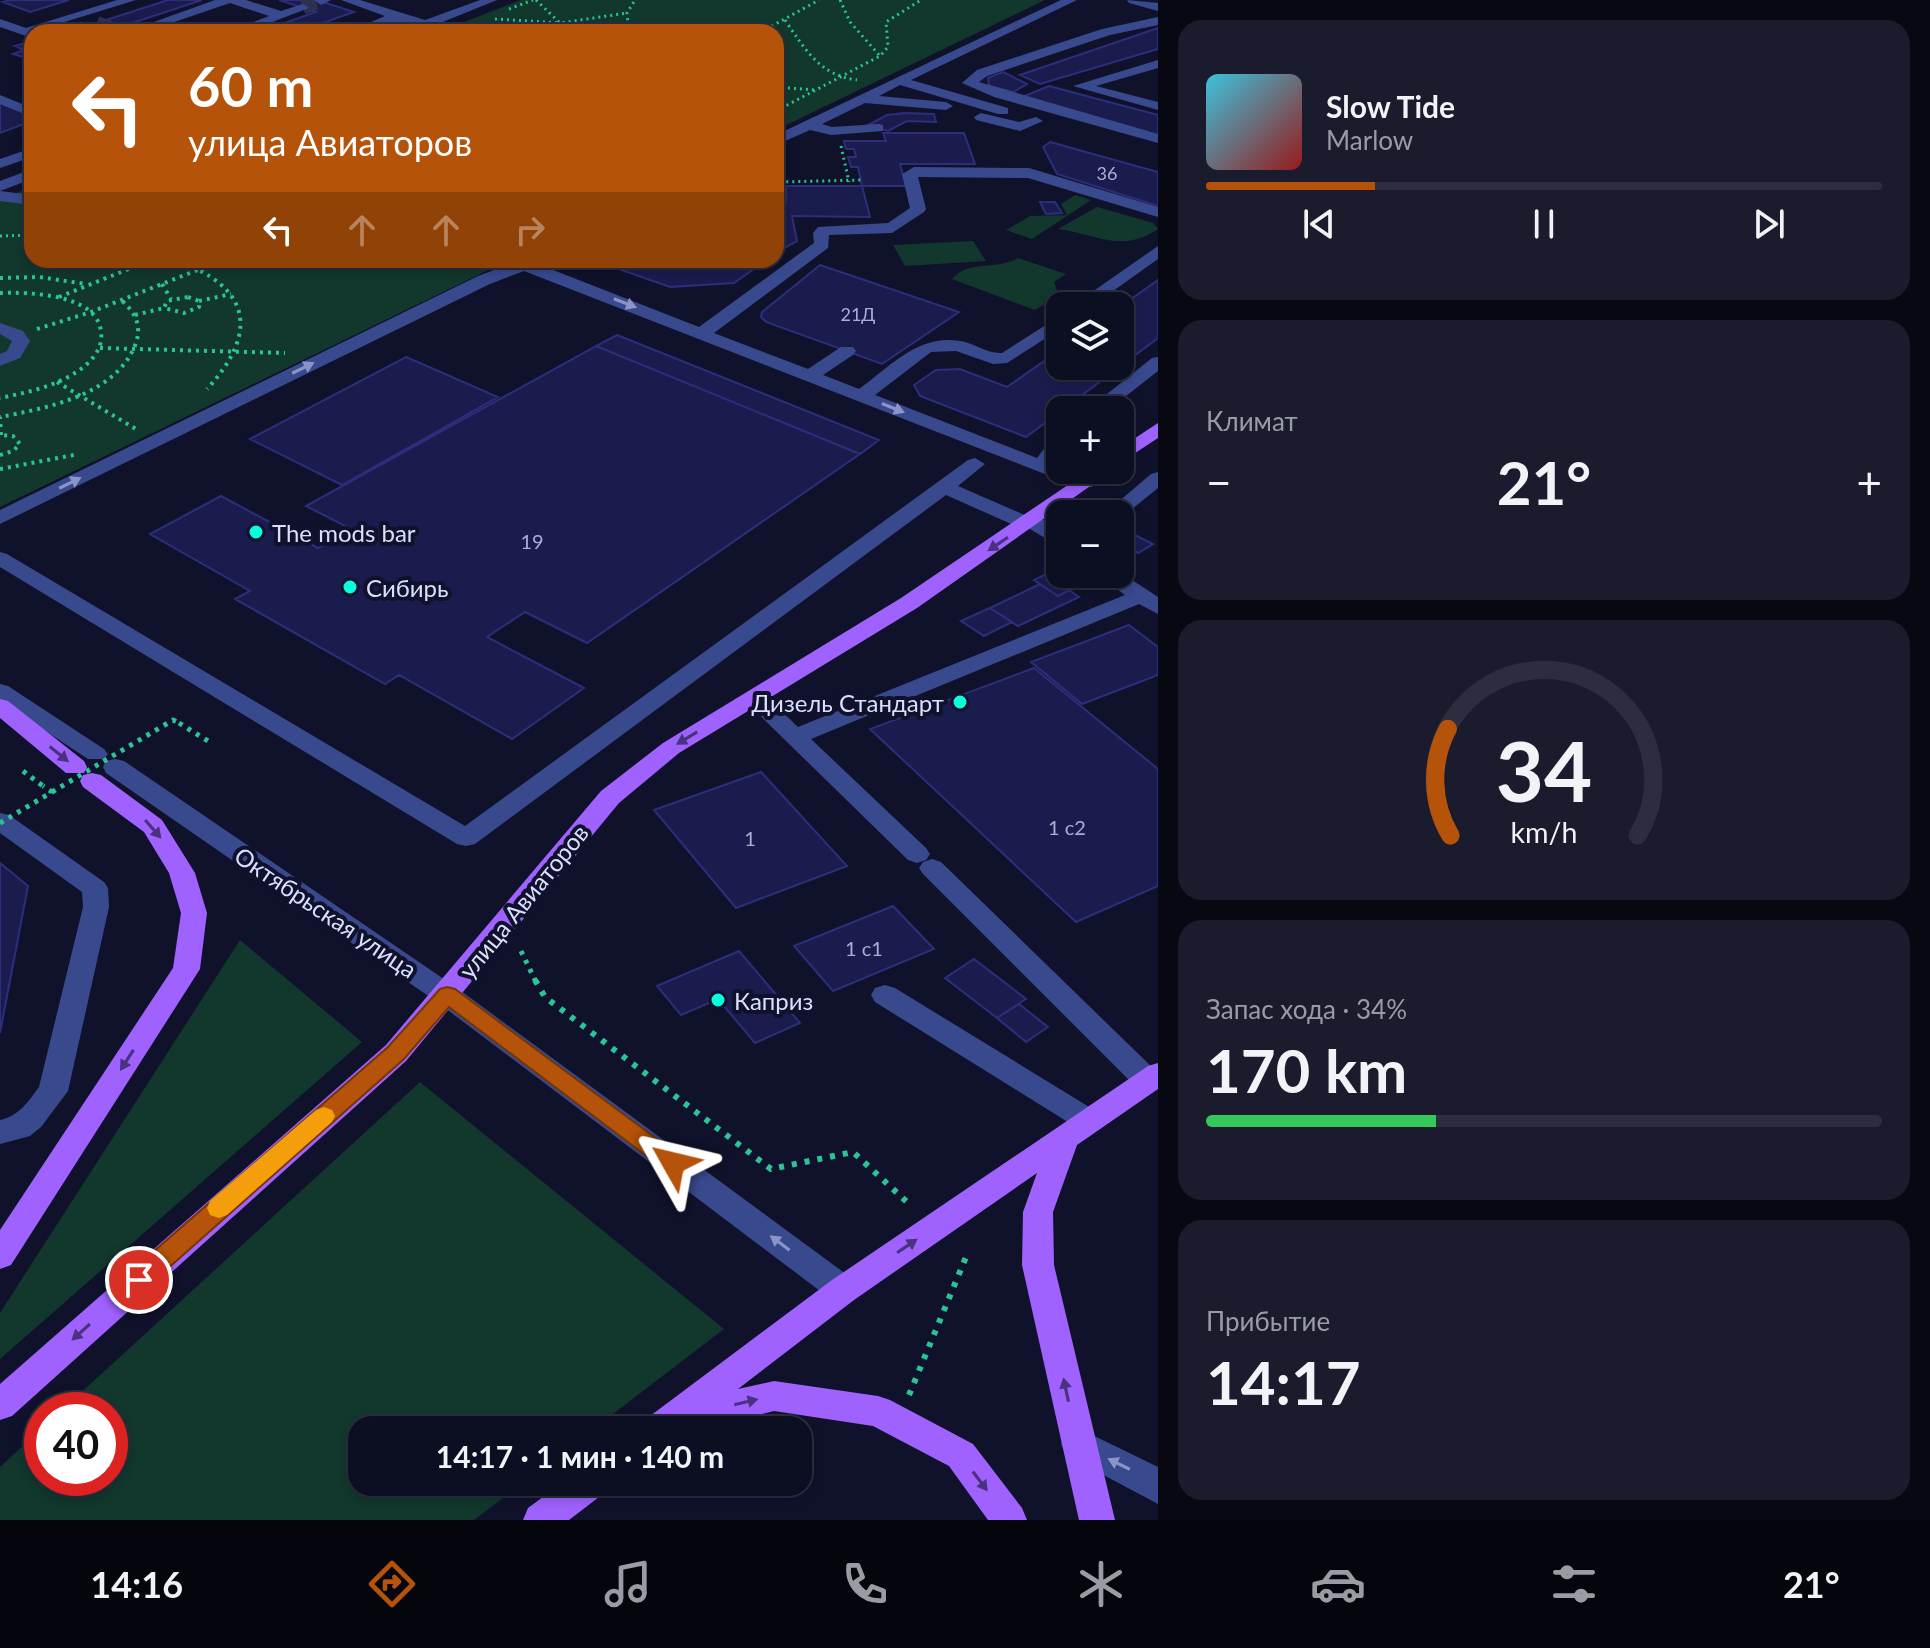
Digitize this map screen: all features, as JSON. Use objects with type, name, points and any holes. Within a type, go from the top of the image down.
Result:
[{"type":"main road","points":[[1134,447],[1158,429]]},
{"type":"main road","name":"улица Авиаторов","points":[[0,1405],[396,1053],[610,797],[671,748],[909,603],[1084,484]]},
{"type":"main road","points":[[0,706],[95,767],[153,826],[182,873],[194,913],[186,969],[0,1256]]},
{"type":"main road","points":[[676,1416],[843,1290],[1153,1078]]},
{"type":"main road","points":[[1076,1130],[1038,1212],[1038,1265],[1097,1520]]},
{"type":"main road","points":[[698,1416],[774,1396],[878,1411],[961,1455],[1009,1520]]},
{"type":"main road","points":[[541,1520],[573,1496]]},
{"type":"street","points":[[56,24],[130,0]]},
{"type":"street","points":[[156,24],[230,0],[280,15]]},
{"type":"street","points":[[347,0],[423,24]]},
{"type":"street","points":[[429,24],[491,0]]},
{"type":"street","points":[[784,137],[1071,0]]},
{"type":"street","points":[[1133,0],[1158,7]]},
{"type":"street","points":[[255,24],[303,8]]},
{"type":"street","points":[[376,24],[397,16]]},
{"type":"street","points":[[77,17],[97,23]]},
{"type":"street","points":[[1158,21],[1107,32],[982,73],[969,83],[1158,139]]},
{"type":"street","points":[[0,23],[24,31]]},
{"type":"street","points":[[1158,64],[1080,86],[1158,106]]},
{"type":"street","points":[[901,81],[1158,155]]},
{"type":"street","points":[[0,99],[24,110]]},
{"type":"street","points":[[865,99],[943,105],[1020,127],[1036,121]]},
{"type":"street","points":[[810,125],[831,131],[878,128]]},
{"type":"street","points":[[0,164],[24,155]]},
{"type":"street","points":[[702,333],[822,245],[821,233],[824,230],[896,227],[918,209],[910,174],[914,172],[1029,173],[1158,212]]},
{"type":"street","points":[[0,186],[24,177]]},
{"type":"street","points":[[0,196],[24,199]]},
{"type":"street","points":[[1101,292],[1158,251]]},
{"type":"street","points":[[0,518],[484,280],[516,268]]},
{"type":"street","points":[[542,268],[1046,467]]},
{"type":"street","points":[[0,361],[19,348],[9,331]]},
{"type":"street","points":[[863,395],[927,347],[958,346],[993,359],[1007,358],[1046,331]]},
{"type":"street","points":[[811,375],[847,351]]},
{"type":"street","points":[[1114,396],[1158,362]]},
{"type":"street","points":[[1041,466],[1046,459]]},
{"type":"street","points":[[0,558],[466,838],[975,464]]},
{"type":"street","points":[[1131,500],[1158,478]]},
{"type":"street","points":[[944,487],[1046,533]]},
{"type":"street","points":[[1129,588],[1150,602]]},
{"type":"street","points":[[796,736],[1150,602]]},
{"type":"street","name":"Октябрьская улица","points":[[0,691],[95,767],[447,995],[843,1290]]},
{"type":"street","points":[[754,698],[1153,1078]]},
{"type":"street","points":[[0,822],[95,888],[96,907],[53,1091],[20,1128],[0,1132]]},
{"type":"street","points":[[885,995],[1076,1130]]},
{"type":"street","points":[[1078,1444],[1138,1473],[1158,1488]]},
{"type":"path","points":[[536,0],[560,23]]},
{"type":"path","points":[[628,24],[627,13],[635,0]]},
{"type":"path","points":[[777,24],[819,0]]},
{"type":"path","points":[[840,0],[850,22],[880,56]]},
{"type":"path","points":[[784,106],[880,56],[888,47],[886,22],[921,0]]},
{"type":"path","points":[[560,23],[627,13]]},
{"type":"path","points":[[486,18],[563,24]]},
{"type":"path","points":[[785,20],[820,68],[837,79]]},
{"type":"path","points":[[784,88],[819,90]]},
{"type":"path","points":[[840,139],[849,182]]},
{"type":"path","points":[[784,182],[861,180]]},
{"type":"path","points":[[0,236],[24,235]]},
{"type":"path","points":[[66,280],[81,268]]},
{"type":"path","points":[[58,298],[132,268]]},
{"type":"path","points":[[198,268],[218,280],[231,294],[242,325],[237,352],[200,396]]},
{"type":"path","points":[[9,331],[91,312],[201,269]]},
{"type":"path","points":[[0,278],[66,280],[89,285]]},
{"type":"path","points":[[162,284],[171,299]]},
{"type":"path","points":[[0,293],[72,301],[91,312],[104,329],[100,348],[88,363],[57,382],[0,398]]},
{"type":"path","points":[[164,308],[164,303],[171,299],[188,297],[199,301],[231,294]]},
{"type":"path","points":[[0,457],[20,444],[13,436],[0,435],[0,417],[79,395],[110,378],[134,349],[139,333],[135,315],[121,300]]},
{"type":"path","points":[[135,315],[164,308],[184,313],[199,307],[199,301]]},
{"type":"path","points":[[100,348],[292,354]]},
{"type":"path","points":[[57,382],[141,431],[132,435]]},
{"type":"path","points":[[0,469],[81,453]]},
{"type":"path","points":[[0,822],[173,720],[208,741]]},
{"type":"path","points":[[23,771],[52,792]]},
{"type":"path","points":[[521,951],[545,997],[771,1169],[853,1152],[908,1203]]},
{"type":"path","points":[[909,1395],[966,1257]]},
{"type":"green space","points":[[521,0],[1045,0],[784,126],[784,24],[459,24]]},
{"type":"green space","points":[[24,190],[24,268],[493,268],[0,507],[0,199]]},
{"type":"green space","points":[[1075,195],[1091,200],[1032,239],[1006,230],[1030,216],[1067,215],[1061,204]]},
{"type":"green space","points":[[1097,207],[1153,223],[1158,229],[1145,236],[1120,241],[1058,229]]},
{"type":"green space","points":[[973,241],[986,261],[905,266],[893,245]]},
{"type":"green space","points":[[1018,258],[1066,274],[1054,282],[1058,292],[1046,292],[1046,304],[1035,310],[952,279],[966,269]]},
{"type":"green space","points":[[240,940],[362,1042],[0,1359],[0,1313]]},
{"type":"green space","points":[[420,1082],[724,1329],[610,1416],[348,1416],[348,1496],[506,1496],[474,1520],[0,1520],[0,1467],[24,1445],[24,1496],[128,1496],[128,1392],[82,1392]]},
{"type":"building","points":[[69,0],[30,12],[3,2]]},
{"type":"building","points":[[168,0],[202,0],[129,24],[94,24]]},
{"type":"building","points":[[279,0],[317,0],[354,12],[320,24],[282,24],[316,12]]},
{"type":"building","points":[[1158,28],[1158,49],[1040,84],[1020,75]]},
{"type":"building","points":[[24,50],[24,57],[13,54]]},
{"type":"building","points":[[1003,72],[1027,84],[1013,92],[989,86],[988,78]]},
{"type":"building","points":[[1049,86],[1158,115],[1158,137],[1017,99]]},
{"type":"building","points":[[0,103],[24,113],[24,124],[0,133]]},
{"type":"building","points":[[934,114],[936,122],[907,121],[888,131],[868,125],[887,115]]},
{"type":"building","points":[[883,133],[964,133],[975,164],[900,164],[906,186],[862,186],[858,167],[851,167],[848,157],[856,157],[854,149],[846,149],[844,141],[886,141]]},
{"type":"building","points":[[1050,142],[1158,172],[1158,206],[1057,174],[1043,147]]},
{"type":"building","points":[[786,186],[862,186],[870,217],[792,216],[797,241],[784,248]]},
{"type":"building","points":[[1040,202],[1055,202],[1062,213],[1046,214]]},
{"type":"building","points":[[820,265],[959,312],[882,364],[766,322],[761,317],[762,312]]},
{"type":"building","points":[[616,268],[756,268],[734,283],[670,287]]},
{"type":"building","points":[[1158,280],[1158,338],[1134,356],[1134,297]]},
{"type":"building","points":[[617,335],[879,440],[860,454],[596,346]]},
{"type":"building","points":[[596,346],[860,454],[587,643],[525,612],[487,637],[584,688],[512,739],[399,675],[385,684],[235,599],[250,591],[150,534],[221,496],[318,548],[351,529],[306,506]]},
{"type":"building","points":[[406,357],[498,397],[342,485],[250,439]]},
{"type":"building","points":[[1046,360],[1046,380],[1102,380],[1081,396],[1046,396],[1046,422],[1026,437],[920,396],[914,385],[936,370],[960,369],[1007,387]]},
{"type":"building","points":[[1134,534],[1153,544],[1138,553],[1134,551]]},
{"type":"building","points":[[1046,574],[1046,588],[1034,580]]},
{"type":"building","points":[[1040,584],[1058,596],[1069,590],[1079,597],[1018,626],[990,608]]},
{"type":"building","points":[[1046,588],[1074,588],[1058,596]]},
{"type":"building","points":[[990,608],[1012,622],[984,636],[961,621]]},
{"type":"building","points":[[1129,625],[1158,647],[1158,675],[1082,704],[1031,662]]},
{"type":"building","points":[[1034,668],[1158,769],[1158,886],[1076,922],[870,729]]},
{"type":"building","points":[[761,772],[847,866],[736,908],[654,810]]},
{"type":"building","points":[[0,863],[28,886],[0,1033]]},
{"type":"building","points":[[893,906],[934,949],[833,991],[794,946]]},
{"type":"building","points":[[739,951],[800,1023],[755,1043],[718,999],[681,1015],[657,986]]},
{"type":"building","points":[[974,959],[1026,999],[997,1018],[945,978]]},
{"type":"building","points":[[1019,1004],[1048,1027],[1026,1042],[997,1018]]},
{"type":"tunnel","points":[[303,8],[321,1]]},
{"type":"slow traffic","points":[[219,1208],[324,1116]]},
{"type":"place","name":"The mods bar","points":[[256,532]]},
{"type":"place","name":"Сибирь","points":[[350,587]]},
{"type":"place","name":"Дизель Стандарт","points":[[960,702]]},
{"type":"place","name":"Каприз","points":[[718,1000]]},
{"type":"route","points":[[139,1280],[396,1053],[447,995],[673,1163]]}]
